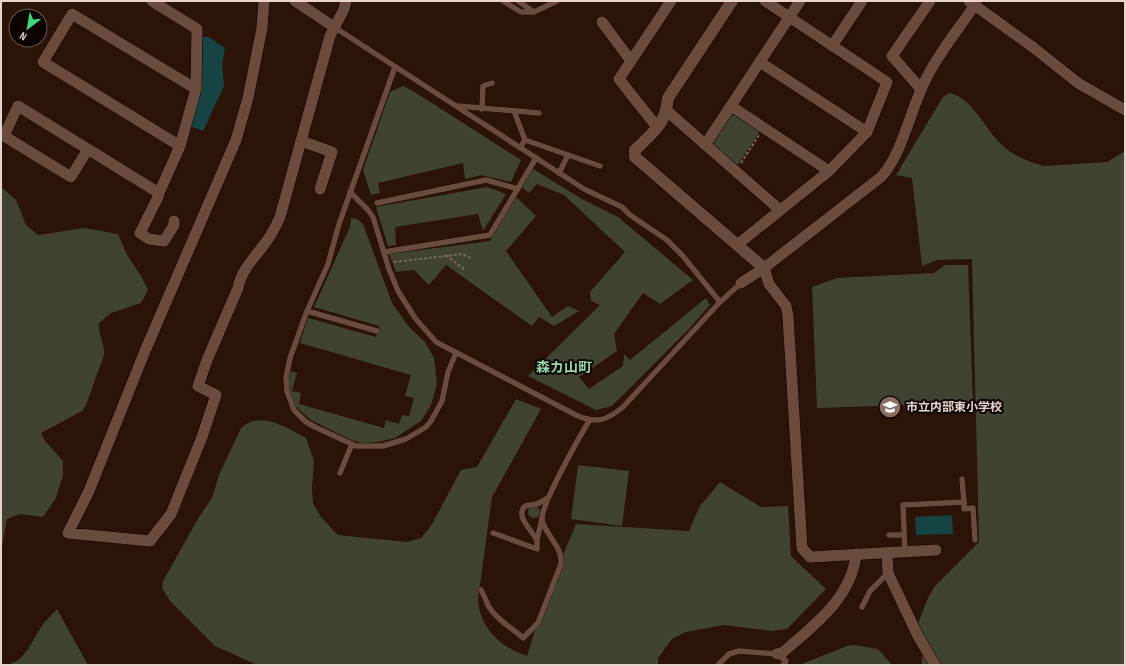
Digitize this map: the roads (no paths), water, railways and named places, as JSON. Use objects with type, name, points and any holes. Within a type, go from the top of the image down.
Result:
[{"type":"street","points":[[152,1],[197,29],[196,89],[180,146],[158,197],[140,233],[148,239],[164,241],[174,225],[174,221]]},
{"type":"street","points":[[264,1],[262,28],[248,98],[236,140],[145,351],[89,491],[72,528],[68,533],[150,541],[171,514],[202,437],[216,395],[198,386],[207,360],[238,288],[239,280],[253,258],[275,229],[288,190],[330,36],[344,9],[346,1]]},
{"type":"street","points":[[294,1],[334,27]]},
{"type":"street","points":[[657,127],[619,80],[671,1]]},
{"type":"street","points":[[732,1],[668,98],[666,110],[657,127],[635,150],[635,157],[764,268],[770,284],[786,306],[788,316],[802,548],[810,557],[936,550]]},
{"type":"street","points":[[737,245],[830,171],[867,132],[888,82],[765,1]]},
{"type":"street","points":[[705,144],[800,1]]},
{"type":"street","points":[[832,46],[862,1]]},
{"type":"street","points":[[921,89],[892,56],[930,1]]},
{"type":"street","points":[[741,283],[764,268],[888,170],[897,152],[921,89],[936,61],[972,9],[973,2],[1078,83],[1125,110]]},
{"type":"street","points":[[180,146],[43,62],[72,14],[196,89]]},
{"type":"street","points":[[602,22],[631,61]]},
{"type":"street","points":[[760,62],[867,132]]},
{"type":"street","points":[[88,149],[71,177],[4,136],[18,106],[88,149],[159,193]]},
{"type":"street","points":[[731,106],[830,171]]},
{"type":"street","points":[[666,110],[780,210]]},
{"type":"street","points":[[301,141],[332,152],[320,189]]},
{"type":"street","points":[[887,553],[888,573],[918,636],[935,665]]},
{"type":"street","points":[[777,654],[782,653],[840,598],[855,566],[856,554]]},
{"type":"lane","points":[[503,1],[521,12],[534,12],[545,4],[557,1]]},
{"type":"lane","points":[[518,1],[534,12]]},
{"type":"lane","points":[[334,27],[584,189],[622,207],[630,215],[667,240],[682,255],[720,302]]},
{"type":"lane","points":[[395,67],[339,224],[328,264],[307,311],[287,371],[287,391],[291,404],[306,422],[356,446],[370,447],[388,445],[406,439],[431,421],[442,401],[448,372],[456,353]]},
{"type":"lane","points":[[482,108],[483,86],[492,83]]},
{"type":"lane","points":[[455,106],[539,113]]},
{"type":"lane","points":[[514,111],[524,140],[520,148]]},
{"type":"lane","points":[[524,140],[600,166]]},
{"type":"lane","points":[[559,173],[568,155]]},
{"type":"lane","points":[[384,252],[490,235],[536,158]]},
{"type":"lane","points":[[377,203],[486,180],[518,189]]},
{"type":"lane","points":[[350,192],[373,217],[387,263],[398,291],[415,318],[436,342],[576,416],[589,421],[601,420],[611,416],[623,407],[720,302],[741,283]]},
{"type":"lane","points":[[307,311],[376,331]]},
{"type":"lane","points":[[493,533],[537,549],[537,540],[542,518],[549,497],[589,421]]},
{"type":"lane","points":[[340,473],[352,444]]},
{"type":"lane","points":[[962,479],[964,509],[973,508],[975,540]]},
{"type":"lane","points":[[537,540],[522,518],[522,511],[525,506],[542,502],[549,497]]},
{"type":"lane","points":[[905,552],[903,504],[964,502]]},
{"type":"lane","points":[[481,590],[486,597],[488,606],[495,615],[523,638],[538,623],[562,560],[542,518]]},
{"type":"lane","points":[[889,535],[904,534]]},
{"type":"lane","points":[[862,607],[870,591],[888,573]]},
{"type":"lane","points":[[718,665],[724,657],[740,651],[777,654],[786,661],[783,665]]},
{"type":"water","points":[[203,37],[209,37],[225,48],[222,66],[224,86],[203,131],[190,126],[201,89]]},
{"type":"water","points":[[952,515],[953,534],[916,535],[915,517]]},
{"type":"place","name":"市立内部東小学校","points":[[890,407]]},
{"type":"district","name":"森カ山町","points":[[564,367]]}]
